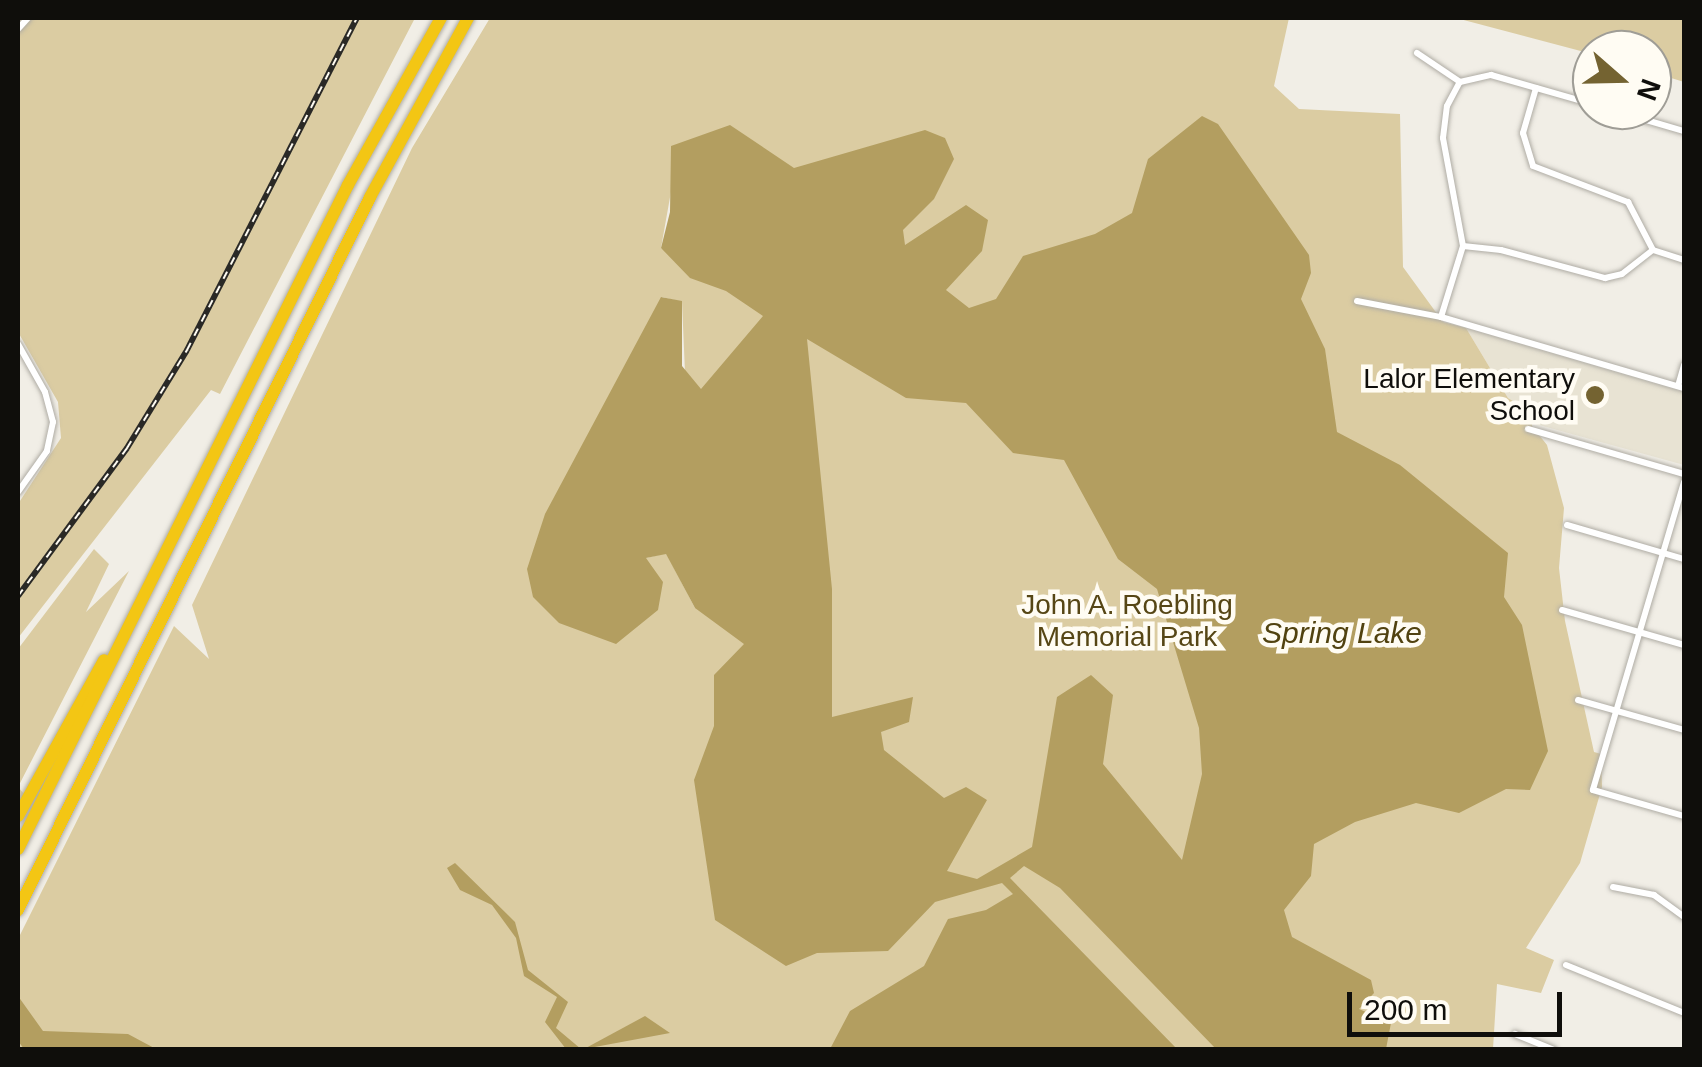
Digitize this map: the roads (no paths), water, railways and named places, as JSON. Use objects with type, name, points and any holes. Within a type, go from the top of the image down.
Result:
[{"type":"highway","points":[[18,816],[42,783],[129,626],[348,185],[441,18]]},
{"type":"highway","points":[[18,910],[378,182],[468,18]]},
{"type":"highway","points":[[18,923],[127,684]]},
{"type":"highway","points":[[18,849],[42,783]]},
{"type":"street","points":[[18,29],[28,18]]},
{"type":"street","points":[[1417,53],[1460,82],[1490,76],[1572,98]]},
{"type":"street","points":[[1441,318],[1462,246],[1443,138],[1447,106],[1460,82]]},
{"type":"street","points":[[1536,88],[1522,133],[1528,159],[1546,176],[1628,202],[1653,250],[1684,260]]},
{"type":"street","points":[[1462,246],[1510,252],[1605,278],[1622,274],[1653,250]]},
{"type":"street","points":[[1357,302],[1441,318],[1681,387],[1684,365]]},
{"type":"street","points":[[18,344],[45,392],[52,432],[18,492]]},
{"type":"street","points":[[1528,428],[1684,474]]},
{"type":"street","points":[[1684,482],[1594,790],[1684,816]]},
{"type":"street","points":[[1567,526],[1684,559]]},
{"type":"street","points":[[1562,610],[1684,645]]},
{"type":"street","points":[[1578,700],[1684,730]]},
{"type":"street","points":[[1613,887],[1654,895],[1684,918]]},
{"type":"street","points":[[1566,964],[1684,1013]]},
{"type":"street","points":[[1515,1034],[1554,1050]]},
{"type":"water","name":"Spring Lake","points":[[1202,116],[1218,124],[1309,255],[1311,273],[1301,299],[1325,349],[1337,432],[1400,465],[1508,553],[1504,597],[1522,625],[1548,751],[1530,790],[1506,789],[1459,813],[1416,803],[1355,822],[1314,844],[1311,876],[1284,910],[1292,937],[1371,980],[1374,993],[1359,1009],[1391,1023],[1386,1049],[1216,1049],[1060,888],[1024,866],[1010,878],[1177,1049],[830,1049],[850,1011],[924,966],[948,919],[986,910],[1013,894],[1002,883],[935,902],[888,951],[817,953],[786,966],[715,920],[694,780],[714,726],[714,675],[744,644],[695,608],[666,554],[646,558],[663,582],[658,610],[616,644],[559,623],[533,597],[527,569],[545,514],[661,297],[682,301],[682,366],[701,389],[763,316],[726,291],[690,278],[661,248],[670,212],[671,146],[730,125],[794,168],[925,130],[945,138],[954,159],[934,199],[903,230],[905,245],[966,205],[988,220],[982,251],[946,290],[969,308],[996,299],[1023,256],[1095,234],[1132,213],[1148,159]],"holes":[[[807,339],[906,398],[966,403],[1013,453],[1064,460],[1118,559],[1157,589],[1199,728],[1202,774],[1182,860],[1103,764],[1113,695],[1091,675],[1057,697],[1032,847],[977,879],[947,871],[987,800],[966,787],[944,798],[884,750],[881,732],[909,722],[913,697],[832,717],[832,589]]]},
{"type":"water","points":[[455,863],[515,922],[528,970],[568,1002],[556,1028],[581,1049],[566,1049],[545,1022],[557,997],[524,976],[516,938],[492,905],[460,890],[447,868]]},
{"type":"water","points":[[18,996],[43,1031],[128,1034],[156,1049],[24,1049],[18,1041]]},
{"type":"water","points":[[645,1016],[670,1033],[584,1049]]},
{"type":"railway","points":[[18,596],[127,448],[187,350],[357,18]]},
{"type":"place","name":"Lalor Elementary School","points":[[1595,395]]},
{"type":"park label","name":"John A. Roebling Memorial Park","points":[[1127,621]]}]
